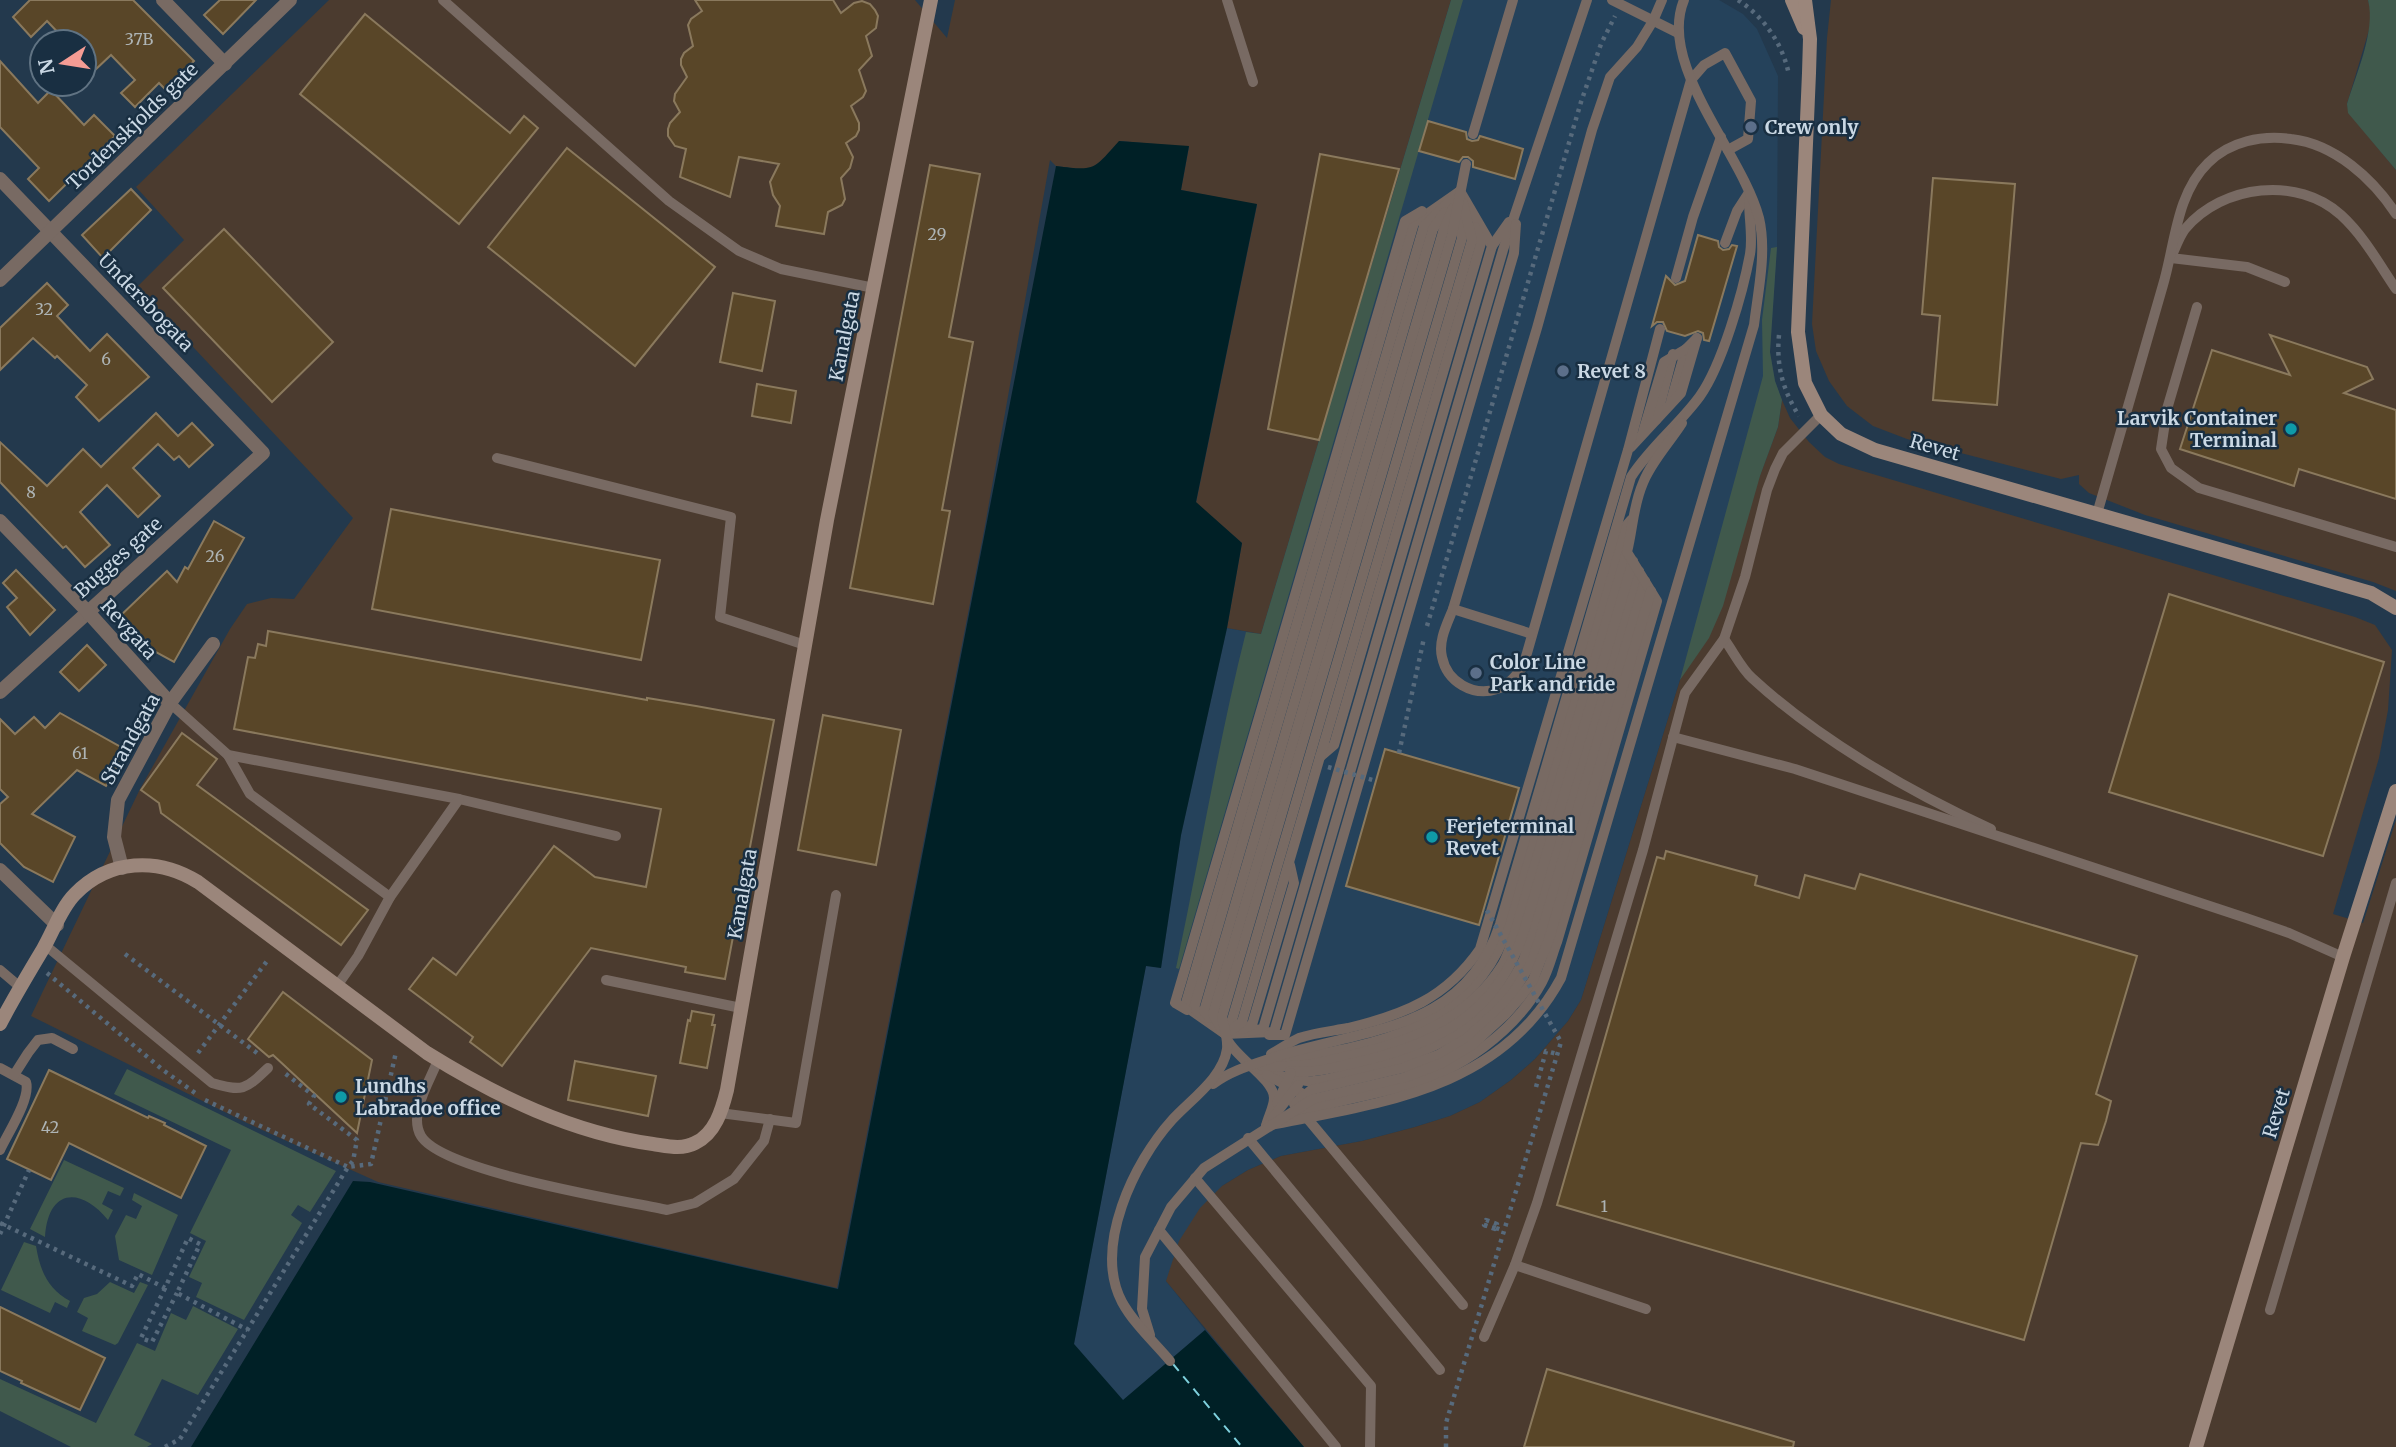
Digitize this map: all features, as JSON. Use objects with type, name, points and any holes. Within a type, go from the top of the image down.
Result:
[{"type":"main road","name":"Kanalgata","points":[[122,868],[143,864],[162,866],[187,876],[438,1060],[512,1101],[567,1123],[640,1142],[677,1147],[695,1143],[716,1123],[727,1090],[827,520],[931,0]]},
{"type":"main road","name":"Revet","points":[[1793,0],[1802,20],[1810,53]]},
{"type":"main road","name":"Revet","points":[[1805,0],[1810,53],[1798,332],[1805,383],[1821,415],[1841,434],[1875,450],[2371,593],[2396,608]]},
{"type":"main road","name":"Revet","points":[[2196,1447],[2343,957],[2396,791]]},
{"type":"main road","points":[[0,1024],[74,896],[101,875],[122,868]]},
{"type":"street","points":[[163,0],[225,64]]},
{"type":"street","name":"Tordenskjolds gate","points":[[0,280],[290,0]]},
{"type":"street","name":"Undersbogata","points":[[0,179],[264,453]]},
{"type":"street","name":"Bugges gate","points":[[0,692],[264,453]]},
{"type":"street","name":"Revgata","points":[[0,521],[87,611],[170,703]]},
{"type":"street","name":"Strandgata","points":[[122,868],[114,837],[118,800],[170,703],[213,644]]},
{"type":"street","points":[[0,870],[57,925]]},
{"type":"lane","points":[[443,0],[668,201],[739,251],[781,269],[874,288]]},
{"type":"lane","points":[[1227,0],[1253,82]]},
{"type":"lane","points":[[1473,134],[1513,0]]},
{"type":"lane","points":[[1460,191],[1405,220],[1175,1003],[1225,1034],[1274,1032],[1517,210],[1587,0]]},
{"type":"lane","points":[[1662,0],[1637,47],[1610,77],[1453,609],[1443,634],[1441,655],[1447,671],[1462,686],[1477,691],[1498,689],[1511,681],[1522,667],[1691,80],[1704,65],[1726,53],[1751,101],[1748,139],[1728,150]]},
{"type":"lane","points":[[1266,1126],[1425,1090],[1474,1067],[1513,1039],[1551,996],[1561,978],[1735,383],[1750,346],[1754,325],[1762,236],[1758,217],[1749,193],[1681,56],[1679,12],[1684,0]]},
{"type":"lane","points":[[1616,2],[1678,33]]},
{"type":"lane","points":[[2097,514],[2171,258],[2180,211],[2207,163],[2226,149],[2247,141],[2271,136],[2298,140],[2324,148],[2352,166],[2384,196],[2396,214]]},
{"type":"lane","points":[[1676,278],[1693,217],[1721,137]]},
{"type":"lane","points":[[1266,1126],[1274,1096],[1269,1083],[1232,1048],[1213,1014],[1443,232],[1460,191],[1466,164]]},
{"type":"lane","points":[[2171,258],[2184,230],[2203,212],[2224,201],[2268,189],[2290,190],[2315,197],[2341,215],[2368,246],[2396,289]]},
{"type":"lane","points":[[1460,191],[1424,226],[1194,1008],[1225,1034],[1263,1029],[1492,246],[1517,210]]},
{"type":"lane","points":[[1460,191],[1492,246]]},
{"type":"lane","points":[[1225,1034],[1242,1022],[1472,240],[1460,191]]},
{"type":"lane","points":[[1460,191],[1462,238],[1232,1020],[1225,1034],[1227,1049],[1219,1070],[1170,1122],[1151,1149],[1136,1174],[1114,1230],[1114,1281],[1122,1301],[1170,1360],[1150,1335],[1142,1309],[1145,1258],[1171,1207],[1204,1168],[1266,1126],[1298,1082],[1390,1028],[1419,1016],[1451,997],[1489,954],[1631,477],[1651,448],[1699,397]]},
{"type":"lane","points":[[1319,759],[1334,745],[1481,243],[1460,191]]},
{"type":"lane","points":[[1725,243],[1737,211],[1749,193]]},
{"type":"lane","points":[[1266,1126],[1298,1082],[1383,1038],[1423,1024],[1456,1003],[1475,985],[1496,958],[1508,926],[1625,527],[1631,520],[1644,478],[1709,382],[1727,339],[1751,252],[1749,193]]},
{"type":"lane","points":[[2171,258],[2247,267],[2285,282]]},
{"type":"lane","points":[[2197,307],[2167,409],[2161,449],[2171,468],[2199,488],[2396,547]]},
{"type":"lane","points":[[1189,1103],[1222,1077],[1299,1038],[1388,1018],[1415,1007],[1444,989],[1480,949],[1628,450],[1660,329]]},
{"type":"lane","points":[[1628,450],[1681,393],[1697,338],[1664,362],[1642,434]]},
{"type":"lane","points":[[1670,405],[1686,348]]},
{"type":"lane","points":[[1656,420],[1673,354]]},
{"type":"lane","points":[[1485,1337],[1515,1265],[1557,1138],[1643,850],[1685,693],[1724,639],[1745,577],[1775,468],[1783,453],[1821,415]]},
{"type":"lane","points":[[497,458],[731,517],[720,617],[805,645]]},
{"type":"lane","points":[[1266,1126],[1298,1082],[1427,1032],[1462,1010],[1482,991],[1504,963],[1627,552],[1633,529],[1631,520]]},
{"type":"lane","points":[[1248,1066],[1298,1082],[1406,1077],[1442,1063],[1484,1036],[1533,980],[1549,939],[1650,591],[1627,552]]},
{"type":"lane","points":[[1298,1082],[1431,1040],[1467,1016],[1488,997],[1511,967],[1633,561]]},
{"type":"lane","points":[[1248,1066],[1298,1082],[1401,1060],[1434,1047],[1472,1023],[1494,1003],[1518,971],[1532,934],[1639,571]]},
{"type":"lane","points":[[1248,1066],[1298,1082],[1403,1069],[1438,1055],[1478,1029],[1500,1009],[1525,976],[1541,937],[1644,581]]},
{"type":"lane","points":[[1453,609],[1532,634]]},
{"type":"lane","points":[[1724,639],[1750,676],[1843,747],[1946,809],[2061,858]]},
{"type":"lane","points":[[170,703],[228,755],[250,794],[390,897]]},
{"type":"lane","points":[[1673,737],[1795,769],[2246,918],[2289,933],[2343,957]]},
{"type":"lane","points":[[1334,745],[1341,765]]},
{"type":"lane","points":[[228,755],[460,799],[616,836]]},
{"type":"lane","points":[[337,986],[358,956],[390,897],[460,799]]},
{"type":"lane","points":[[1225,1034],[1252,1025],[1294,883],[1289,860]]},
{"type":"lane","points":[[1294,883],[1311,867]]},
{"type":"lane","points":[[2270,1310],[2396,884]]},
{"type":"lane","points":[[720,1113],[796,1123],[836,895]]},
{"type":"lane","points":[[45,945],[212,1083],[235,1090],[252,1083],[271,1065]]},
{"type":"lane","points":[[0,970],[20,988]]},
{"type":"lane","points":[[606,980],[741,1009]]},
{"type":"lane","points":[[14,1075],[38,1040],[52,1038],[73,1049]]},
{"type":"lane","points":[[438,1060],[417,1112],[421,1136],[437,1152],[480,1169],[667,1210],[695,1203],[734,1179],[764,1141],[770,1119]]},
{"type":"lane","points":[[0,1068],[26,1082],[28,1088],[26,1098],[0,1150]]},
{"type":"lane","points":[[1307,1118],[1463,1305]]},
{"type":"lane","points":[[1248,1138],[1440,1370]]},
{"type":"lane","points":[[1195,1178],[1371,1386],[1370,1447]]},
{"type":"lane","points":[[1159,1230],[1336,1447]]},
{"type":"lane","points":[[1515,1265],[1646,1309]]},
{"type":"path","points":[[1738,0],[1764,21],[1786,62],[1790,86]]},
{"type":"path","points":[[1399,753],[1430,612],[1581,102],[1616,2]]},
{"type":"path","points":[[1779,333],[1777,354],[1787,396],[1806,428]]},
{"type":"path","points":[[1328,767],[1376,781]]},
{"type":"path","points":[[1446,1447],[1447,1423],[1560,1042],[1485,907]]},
{"type":"path","points":[[125,954],[314,1096],[309,1104],[357,1140],[353,1161],[180,1439],[165,1447]]},
{"type":"path","points":[[177,1080],[267,961]]},
{"type":"path","points":[[348,1167],[372,1164],[401,1034]]},
{"type":"path","points":[[1536,1087],[1546,1051],[1557,1054]]},
{"type":"path","points":[[0,1234],[2,1224],[29,1170]]},
{"type":"path","points":[[1484,1225],[1495,1229],[1497,1224],[1486,1220],[1484,1225],[1496,1228],[1504,1231]]},
{"type":"path","points":[[2,1224],[132,1286],[138,1274],[165,1288]]},
{"type":"path","points":[[188,1238],[200,1244],[177,1293],[152,1342],[141,1338],[188,1238]]},
{"type":"path","points":[[177,1293],[248,1330]]},
{"type":"shaded area","points":[[329,0],[915,0],[947,38],[955,0],[1451,0],[1261,634],[1227,628],[1242,543],[1196,503],[1257,205],[1181,190],[1189,147],[1120,141],[1100,162],[1088,170],[1056,166],[1050,160],[984,531],[837,1288],[378,1182],[247,1123],[31,1016],[140,789],[230,629],[247,604],[271,598],[294,599],[353,518],[137,287],[184,240],[136,187]]},
{"type":"shaded area","points":[[1451,0],[1719,0],[1743,14],[1757,29],[1778,76],[1777,247],[1770,352],[1775,381],[1782,400],[1723,606],[1680,680],[1581,1000],[1568,1021],[1535,1059],[1480,1102],[1450,1116],[1415,1127],[1362,1141],[1281,1156],[1248,1170],[1222,1186],[1166,1281],[1205,1330],[1123,1401],[1074,1344],[1146,965],[1161,968],[1181,835],[1227,628],[1261,634]]},
{"type":"shaded area","points":[[1451,0],[1463,0],[1179,969],[1176,968],[1246,632],[1261,634]]},
{"type":"shaded area","points":[[1831,0],[2368,0],[2372,15],[2369,30],[2347,104],[2349,113],[2396,170],[2396,591],[2145,515],[2089,493],[2079,484],[2079,475],[2061,479],[1907,439],[1873,426],[1847,406],[1829,381],[1816,351],[1812,324]]},
{"type":"shaded area","points":[[2368,0],[2396,0],[2396,170],[2348,113],[2347,104],[2367,39],[2370,12]]},
{"type":"shaded area","points":[[1119,141],[1189,146],[1181,190],[1257,204],[1196,502],[1242,543],[1227,628],[1181,835],[1161,968],[1146,966],[1074,1344],[1123,1400],[1205,1330],[1304,1447],[191,1447],[353,1181],[370,1182],[838,1289],[1056,166],[1093,166]]},
{"type":"shaded area","points":[[1777,247],[1770,352],[1775,381],[1782,400],[1778,427],[1760,476],[1723,606],[1709,638],[1680,680],[1763,376],[1762,320],[1771,248]]},
{"type":"shaded area","points":[[1782,400],[1790,418],[1809,442],[1825,457],[1839,464],[2355,617],[2375,625],[2392,650],[2388,710],[2379,758],[2333,914],[2363,923],[2396,820],[2396,1447],[1304,1447],[1166,1281],[1179,1241],[1200,1208],[1222,1186],[1248,1170],[1281,1156],[1362,1141],[1415,1127],[1450,1116],[1480,1102],[1535,1059],[1568,1021],[1581,1000],[1680,680],[1690,663],[1778,427]]},
{"type":"shaded area","points":[[127,1069],[336,1171],[310,1212],[298,1205],[291,1215],[302,1223],[244,1320],[196,1297],[202,1283],[189,1277],[206,1241],[190,1233],[231,1150],[114,1094]]},
{"type":"shaded area","points":[[64,1160],[124,1188],[120,1196],[108,1191],[102,1204],[113,1210],[108,1220],[97,1209],[77,1198],[67,1198],[59,1202],[52,1209],[47,1221],[45,1237],[30,1229]]},
{"type":"shaded area","points":[[134,1193],[178,1215],[152,1275],[119,1260],[115,1236],[126,1215],[136,1219],[142,1206],[132,1200]]},
{"type":"shaded area","points":[[24,1242],[36,1246],[46,1278],[56,1291],[70,1301],[67,1308],[55,1302],[50,1313],[1,1290]]},
{"type":"shaded area","points":[[110,1282],[134,1293],[140,1282],[148,1285],[115,1345],[82,1331],[88,1318],[77,1312],[84,1298],[97,1294]]},
{"type":"shaded area","points":[[193,1306],[238,1329],[198,1395],[162,1379],[134,1435],[152,1444],[147,1447],[71,1447],[0,1411],[0,1379],[96,1423],[137,1343],[155,1351],[171,1313],[186,1320]]},
{"type":"building","points":[[30,0],[133,0],[194,61],[165,89],[159,83],[135,107],[121,93],[135,80],[111,55],[98,67],[98,28],[54,28],[47,21],[40,28],[28,28],[28,34],[13,17]]},
{"type":"building","points":[[220,0],[256,0],[223,34],[204,15]]},
{"type":"building","points":[[695,0],[833,0],[841,13],[854,3],[862,1],[875,10],[878,16],[876,28],[866,36],[872,56],[859,70],[866,91],[863,97],[851,106],[859,123],[859,130],[856,136],[846,143],[853,157],[850,168],[841,178],[845,199],[842,205],[828,212],[824,234],[776,226],[780,206],[773,195],[770,182],[779,164],[739,157],[730,197],[680,177],[686,149],[675,146],[668,136],[668,129],[680,112],[674,101],[675,94],[687,77],[681,59],[693,46],[688,25],[691,19],[702,11]]},
{"type":"building","points":[[365,14],[510,133],[524,116],[538,128],[459,224],[300,94]]},
{"type":"building","points":[[0,61],[28,92],[28,98],[33,98],[38,103],[43,98],[59,98],[84,125],[94,115],[115,136],[49,201],[28,179],[39,168],[0,127]]},
{"type":"building","points":[[1428,121],[1466,132],[1467,139],[1472,141],[1478,140],[1480,136],[1523,149],[1515,179],[1473,167],[1473,161],[1468,157],[1463,157],[1459,162],[1419,151]]},
{"type":"building","points":[[567,148],[715,267],[635,366],[488,247]]},
{"type":"building","points":[[1320,154],[1399,169],[1319,440],[1268,429]]},
{"type":"building","points":[[930,165],[980,174],[949,337],[973,342],[942,510],[950,511],[933,604],[850,588]]},
{"type":"building","points":[[1933,178],[2015,184],[1997,405],[1933,400],[1940,316],[1922,314]]},
{"type":"building","points":[[131,189],[151,210],[103,258],[82,235]]},
{"type":"building","points":[[224,229],[333,342],[272,402],[163,288]]},
{"type":"building","points":[[1698,235],[1718,241],[1723,250],[1732,245],[1737,246],[1709,341],[1704,340],[1703,333],[1698,331],[1685,336],[1667,331],[1663,322],[1652,326],[1666,276],[1675,285],[1685,281]]},
{"type":"building","points":[[47,283],[68,305],[57,316],[90,351],[107,334],[149,377],[99,421],[76,397],[87,385],[57,356],[55,358],[33,338],[0,370],[0,328]]},
{"type":"building","points":[[733,293],[775,301],[762,371],[720,362]]},
{"type":"building","name":"Larvik Container Terminal","points":[[2270,335],[2367,367],[2373,379],[2344,393],[2396,410],[2396,499],[2299,469],[2294,486],[2180,449],[2212,350],[2290,375]]},
{"type":"building","points":[[757,384],[796,391],[791,423],[752,416]]},
{"type":"building","points":[[156,413],[178,436],[192,423],[213,445],[189,467],[179,456],[174,460],[158,444],[133,468],[160,496],[138,517],[107,485],[80,512],[110,545],[85,567],[66,546],[63,548],[0,482],[0,442],[47,486],[83,449],[101,467]]},
{"type":"building","points":[[391,509],[660,560],[641,660],[372,609]]},
{"type":"building","points":[[214,521],[244,538],[174,662],[141,644],[117,619],[167,571],[177,582],[185,567],[188,569]]},
{"type":"building","points":[[16,570],[55,610],[30,635],[7,607],[17,598],[3,583]]},
{"type":"building","points":[[2169,594],[2384,662],[2323,856],[2109,792]]},
{"type":"building","points":[[268,631],[647,700],[774,720],[725,979],[685,972],[686,967],[591,948],[502,1066],[470,1042],[473,1037],[409,989],[433,958],[456,975],[554,846],[595,877],[646,887],[661,809],[234,729],[248,657],[255,658],[258,644],[266,646]]},
{"type":"building","points":[[87,645],[106,665],[79,691],[60,672]]},
{"type":"building","points":[[60,713],[126,750],[106,786],[77,770],[32,814],[75,837],[53,882],[24,867],[0,843],[0,804],[8,797],[0,789],[0,719],[15,734],[34,717],[45,728]]},
{"type":"building","points":[[823,715],[901,730],[876,865],[798,850]]},
{"type":"building","points":[[182,733],[217,759],[197,785],[368,910],[341,945],[161,813],[159,803],[141,790]]},
{"type":"building","name":"Ferjeterminal Revet","points":[[1385,749],[1519,788],[1479,925],[1346,886]]},
{"type":"building","points":[[1666,851],[1757,876],[1755,885],[1799,898],[1805,875],[1855,889],[1860,874],[2137,956],[2096,1094],[2111,1101],[2106,1121],[2098,1145],[2081,1143],[2024,1340],[1557,1205],[1657,857],[1664,859]]},
{"type":"building","name":"Lundhs Labradoe office","points":[[283,992],[372,1060],[357,1133],[273,1055],[269,1057],[248,1039]]},
{"type":"building","points":[[692,1011],[714,1015],[712,1025],[715,1025],[707,1068],[680,1063]]},
{"type":"building","points":[[575,1061],[656,1076],[648,1116],[568,1100]]},
{"type":"building","points":[[49,1070],[148,1118],[149,1116],[165,1123],[164,1125],[206,1146],[181,1198],[69,1143],[51,1180],[7,1159]]},
{"type":"building","points":[[0,1307],[105,1358],[80,1410],[0,1371]]},
{"type":"building","points":[[1547,1369],[1794,1442],[1793,1447],[1524,1447]]},
{"type":"ferry route","points":[[1173,1364],[1242,1447]]},
{"type":"place","name":"Crew only","points":[[1751,127]]},
{"type":"place","name":"Revet 8","points":[[1563,371]]},
{"type":"place","name":"Larvik Container Terminal","points":[[2291,429]]},
{"type":"place","name":"Color Line Park and ride","points":[[1476,673]]},
{"type":"place","name":"Ferjeterminal Revet","points":[[1432,837]]},
{"type":"place","name":"Lundhs Labradoe office","points":[[341,1097]]}]
